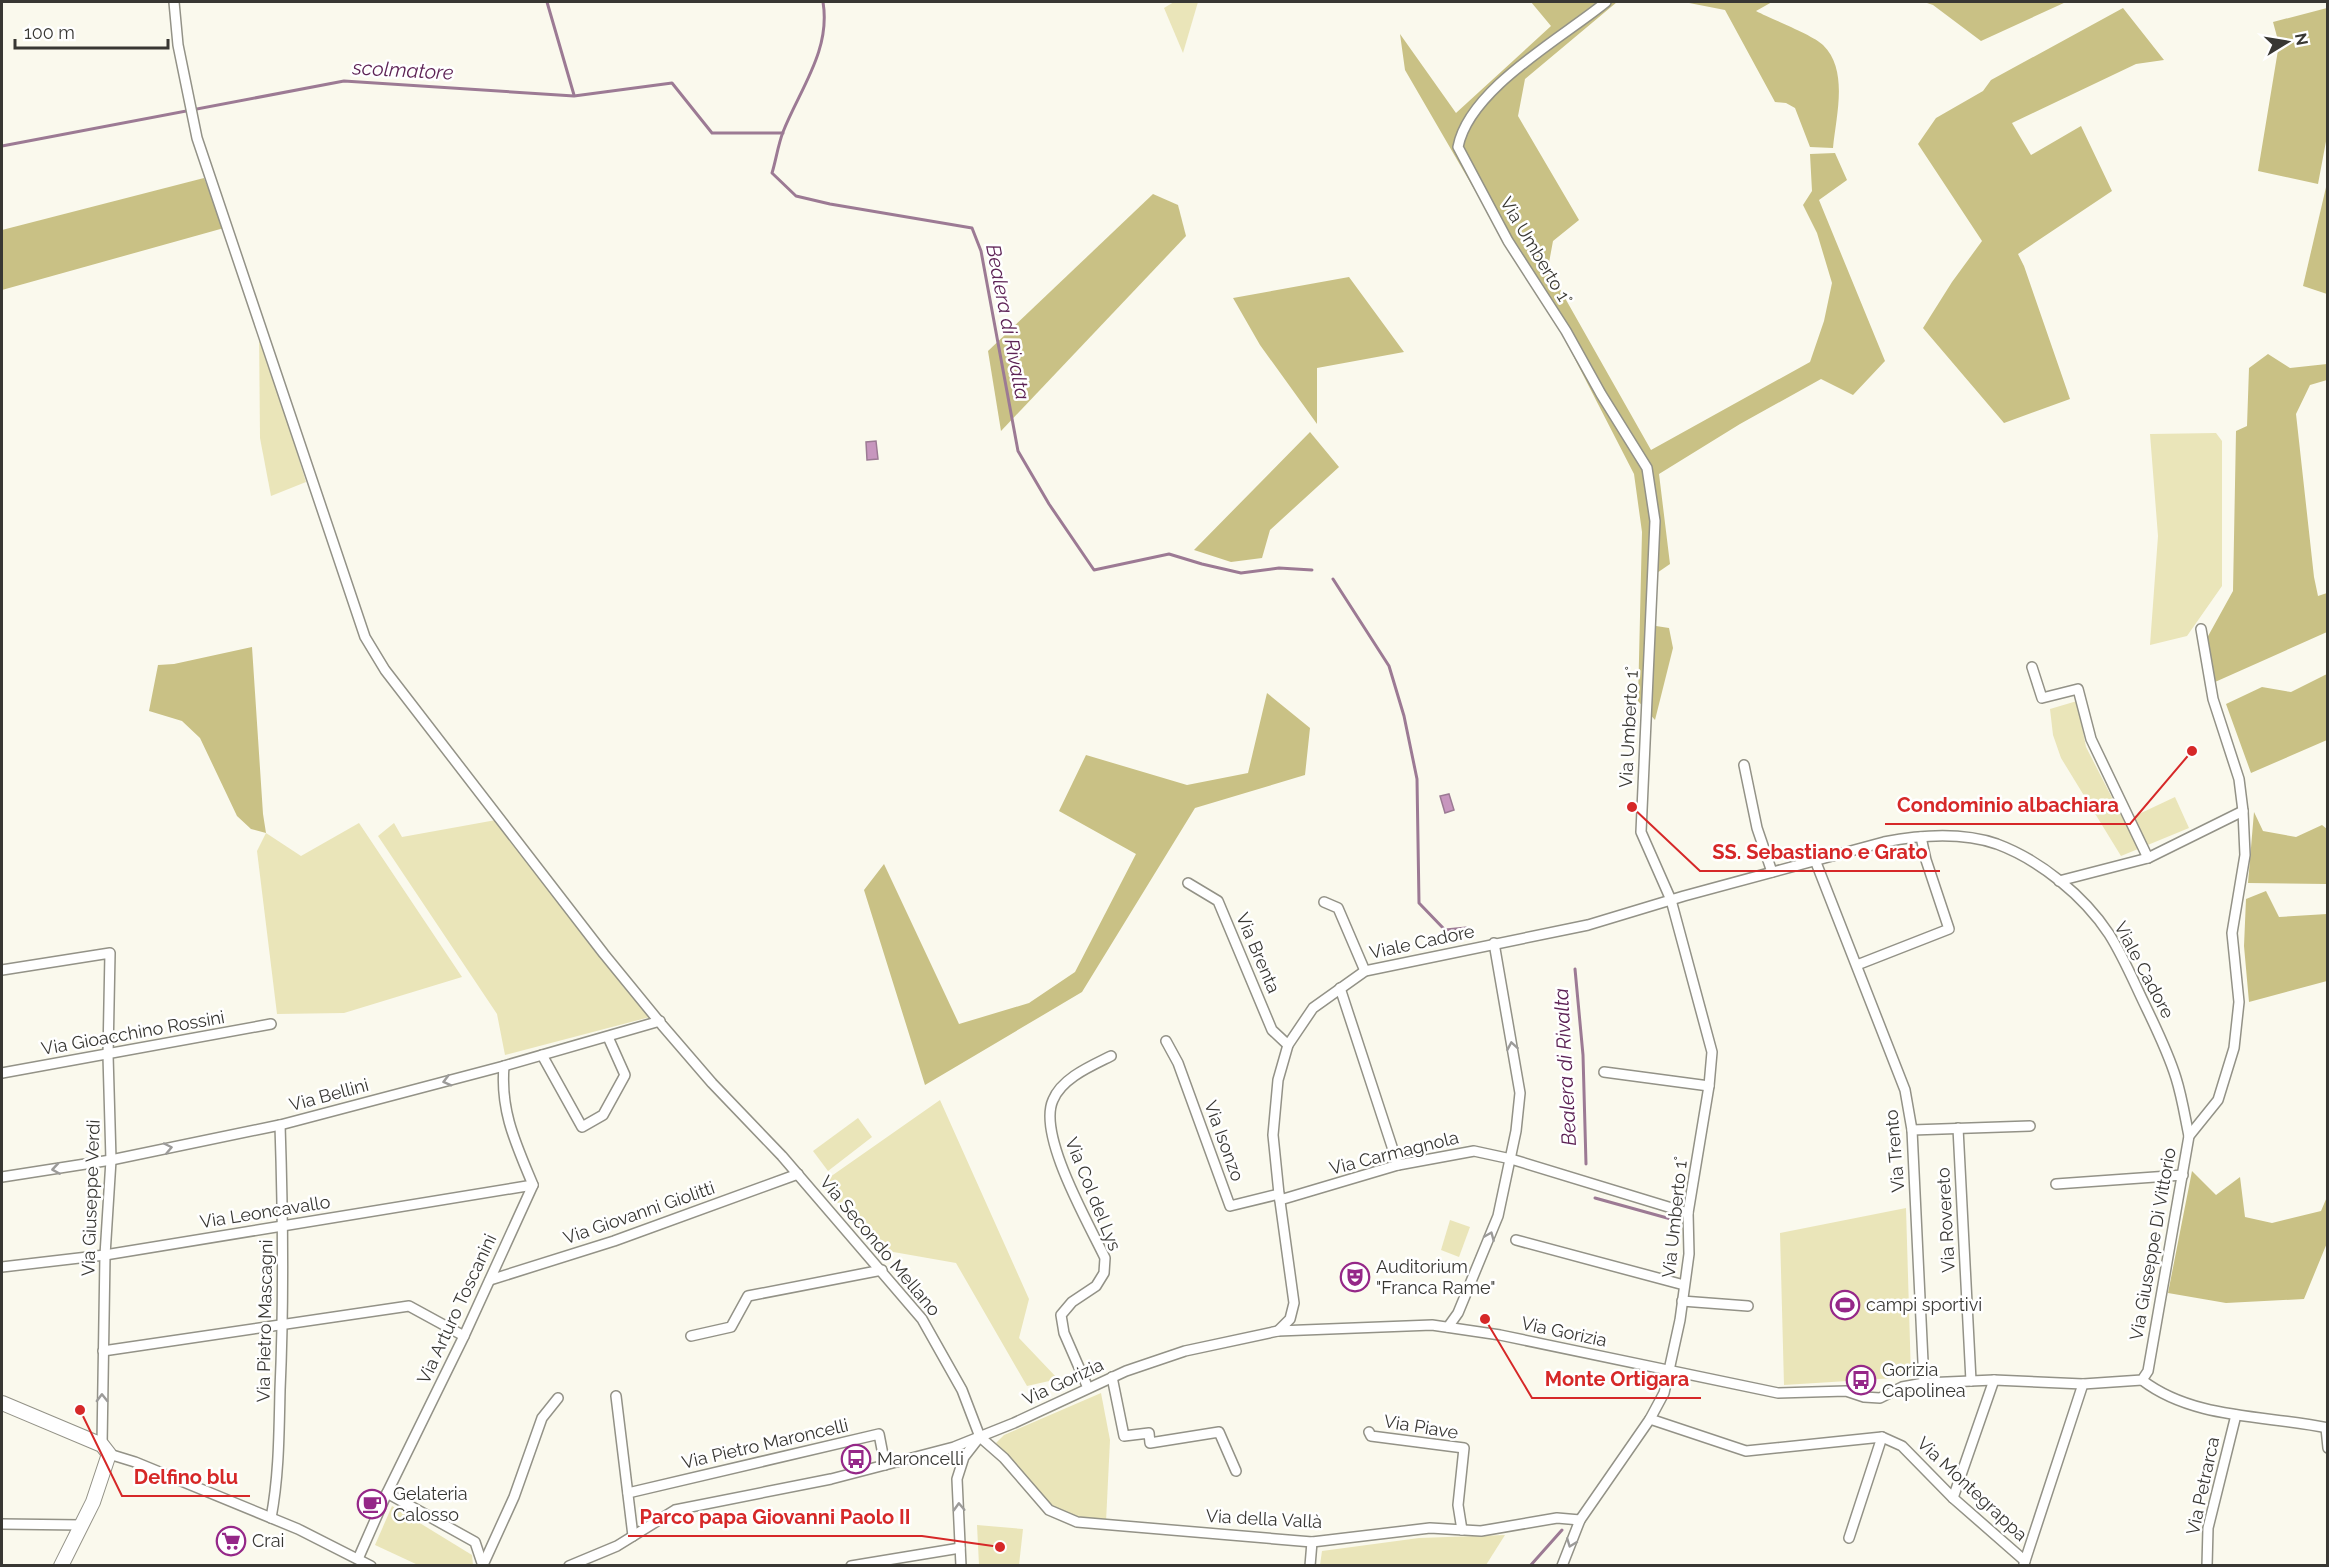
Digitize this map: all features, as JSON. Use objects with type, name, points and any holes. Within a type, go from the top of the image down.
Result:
[{"type":"street","name":"Via Secondo Mellano","points":[[174,2],[178,45],[191,112],[210,180],[365,637],[400,689],[604,954],[712,1083],[798,1174],[922,1319],[962,1390],[980,1437]]},
{"type":"street","name":"Via Umberto 1°","points":[[1562,1566],[1580,1520],[1650,1419],[1665,1393],[1671,1370],[1689,1254],[1688,1213],[1709,1086],[1712,1052],[1671,900],[1641,832],[1655,521],[1647,468],[1566,332],[1508,241],[1458,147],[1461,131],[1498,84],[1606,2]]},
{"type":"street","name":"Via Giuseppe Di Vittorio","points":[[2142,1380],[2148,1371],[2189,1136],[2218,1100],[2234,1048],[2239,1002],[2232,933],[2245,855],[2243,811],[2239,779],[2213,699],[2201,629]]},
{"type":"street","points":[[2032,667],[2042,698],[2078,689],[2091,738],[2148,858]]},
{"type":"street","points":[[1744,765],[1757,828],[1772,872]]},
{"type":"street","points":[[2059,881],[2148,858],[2243,811]]},
{"type":"street","name":"Viale Cadore","points":[[1278,1331],[1290,1319],[1294,1302],[1273,1135],[1278,1080],[1288,1045],[1313,1008],[1365,971],[1588,925],[1884,842],[1921,837],[1968,837],[1997,844],[2031,862],[2059,881],[2091,911],[2108,933],[2124,960],[2159,1034],[2177,1080],[2189,1136]]},
{"type":"street","points":[[1857,965],[1949,929],[1926,860],[1921,837]]},
{"type":"street","name":"Via Trento","points":[[1815,860],[1905,1090],[1912,1130],[1924,1383]]},
{"type":"street","name":"Via Brenta","points":[[1188,883],[1218,901],[1272,1030],[1288,1045]]},
{"type":"street","points":[[1324,902],[1338,908],[1365,971]]},
{"type":"street","points":[[1449,1327],[1458,1313],[1498,1216],[1511,1159],[1520,1093],[1494,943]]},
{"type":"street","name":"Via Giuseppe Verdi","points":[[2,970],[110,953],[108,1054],[111,1160],[105,1255],[104,1351],[106,1450]]},
{"type":"street","points":[[1340,988],[1398,1165]]},
{"type":"street","name":"Via Bellini","points":[[2,1177],[111,1160],[280,1125],[504,1066],[660,1021]]},
{"type":"street","name":"Via Gioacchino Rossini","points":[[2,1073],[271,1024]]},
{"type":"street","points":[[542,1055],[582,1127],[603,1116],[625,1075],[608,1037]]},
{"type":"street","name":"Via Isonzo","points":[[1166,1041],[1178,1063],[1230,1206],[1279,1197]]},
{"type":"street","name":"Via Col del Lys","points":[[1088,1388],[1064,1333],[1061,1315],[1072,1302],[1096,1286],[1104,1274],[1105,1258],[1060,1162],[1049,1129],[1053,1100],[1072,1076],[1111,1056]]},
{"type":"street","points":[[504,1066],[502,1089],[511,1132],[533,1185]]},
{"type":"street","points":[[1604,1072],[1709,1086]]},
{"type":"street","name":"Via Pietro Mascagni","points":[[271,1518],[278,1471],[283,1324],[284,1226],[280,1125]]},
{"type":"street","points":[[1912,1130],[2030,1126]]},
{"type":"street","name":"Via Rovereto","points":[[1958,1128],[1971,1381]]},
{"type":"street","name":"Via Carmagnola","points":[[1279,1197],[1398,1165],[1474,1150],[1511,1159],[1688,1213]]},
{"type":"street","name":"Via Giovanni Giolitti","points":[[490,1280],[614,1241],[798,1174]]},
{"type":"street","points":[[2056,1184],[2182,1175]]},
{"type":"street","name":"Via Leoncavallo","points":[[2,1267],[105,1255],[533,1185]]},
{"type":"street","name":"Via Arturo Toscanini","points":[[358,1559],[533,1185]]},
{"type":"street","points":[[1516,1240],[1684,1285]]},
{"type":"street","points":[[692,1336],[731,1327],[748,1296],[882,1270]]},
{"type":"street","points":[[1682,1301],[1748,1306]]},
{"type":"street","points":[[104,1351],[283,1324],[356,1316],[409,1306],[464,1336]]},
{"type":"street","name":"Via Gorizia","points":[[980,1437],[1113,1377],[1185,1351],[1278,1331],[1432,1325],[1449,1327],[1500,1335],[1778,1393],[1846,1391],[1871,1398],[1880,1398],[1902,1387],[1924,1383],[1994,1380],[2083,1384]]},
{"type":"street","points":[[1113,1377],[1124,1436],[1149,1433],[1150,1443],[1219,1432],[1236,1471]]},
{"type":"street","points":[[1953,1498],[1994,1380]]},
{"type":"street","points":[[2024,1563],[2083,1384],[2142,1380],[2171,1396],[2203,1408],[2327,1428],[2328,1448]]},
{"type":"street","points":[[616,1396],[633,1536]]},
{"type":"street","points":[[483,1565],[514,1497],[542,1418],[558,1398]]},
{"type":"street","points":[[2,1403],[106,1450],[271,1518],[371,1566]]},
{"type":"street","name":"Via Petrarca","points":[[2207,1566],[2208,1528],[2236,1415]]},
{"type":"street","points":[[1650,1419],[1746,1451],[1882,1437],[1849,1538]]},
{"type":"street","name":"Via Piave","points":[[1369,1432],[1371,1436],[1464,1448],[1458,1505],[1462,1530]]},
{"type":"street","name":"Via Pietro Maroncelli","points":[[628,1493],[879,1434],[885,1465]]},
{"type":"street","points":[[568,1566],[617,1546],[675,1510],[831,1479],[954,1447],[980,1437]]},
{"type":"street","points":[[961,1566],[957,1479],[964,1457],[980,1437]]},
{"type":"street","name":"Via della Vallà","points":[[980,1437],[1004,1458],[1049,1510],[1077,1522],[1312,1542],[1430,1528],[1481,1531],[1557,1518],[1580,1520]]},
{"type":"street","name":"Via Montegrappa","points":[[1882,1437],[1902,1446],[1953,1498],[2024,1563]]},
{"type":"street","points":[[61,1566],[93,1502],[106,1450]]},
{"type":"street","points":[[387,1493],[475,1542],[483,1565]]},
{"type":"street","points":[[2,1524],[81,1525]]},
{"type":"street","points":[[1310,1566],[1312,1542]]},
{"type":"street","points":[[851,1566],[960,1548]]},
{"type":"shaded area","points":[[1174,2],[1198,2],[1183,53],[1164,8]]},
{"type":"shaded area","points":[[1531,2],[1617,2],[1525,79],[1518,116],[1579,220],[1553,241],[1548,268],[1651,450],[1810,362],[1824,321],[1832,283],[1817,233],[1803,205],[1812,191],[1810,154],[1835,153],[1847,180],[1819,200],[1885,361],[1853,395],[1821,379],[1740,424],[1659,474],[1670,564],[1654,575],[1656,626],[1669,628],[1673,648],[1655,720],[1638,701],[1642,532],[1634,474],[1562,334],[1510,251],[1405,70],[1400,34],[1456,113],[1551,26]]},
{"type":"shaded area","points":[[1684,2],[1772,2],[1756,11],[1823,45],[1831,55],[1838,80],[1838,108],[1833,148],[1810,147],[1795,108],[1786,103],[1775,102],[1725,10]]},
{"type":"shaded area","points":[[1924,2],[2066,2],[1981,41],[1933,5]]},
{"type":"shaded area","points":[[2123,8],[2164,60],[2136,64],[2012,123],[2031,155],[2081,126],[2112,191],[2018,254],[2070,399],[2004,423],[1923,328],[1952,282],[1982,241],[1918,144],[1936,118],[1983,91],[1991,80]]},
{"type":"shaded area","points":[[2327,8],[2327,136],[2318,184],[2258,171],[2279,44],[2273,22]]},
{"type":"shaded area","points":[[204,178],[224,228],[2,290],[2,230]]},
{"type":"shaded area","points":[[2328,183],[2327,294],[2303,286]]},
{"type":"shaded area","points":[[1153,194],[1178,205],[1186,236],[1001,431],[988,351]]},
{"type":"shaded area","points":[[1349,277],[1404,352],[1317,368],[1317,424],[1260,345],[1233,298]]},
{"type":"shaded area","points":[[259,329],[306,482],[271,496],[260,438]]},
{"type":"shaded area","points":[[2268,354],[2290,368],[2327,364],[2327,380],[2310,385],[2296,414],[2314,577],[2318,596],[2327,593],[2327,632],[2215,682],[2207,638],[2233,591],[2236,431],[2247,426],[2249,368]]},
{"type":"shaded area","points":[[1310,432],[1339,467],[1270,530],[1262,558],[1231,562],[1194,550]]},
{"type":"shaded area","points":[[2216,433],[2222,441],[2222,586],[2187,636],[2150,645],[2158,536],[2150,434]]},
{"type":"shaded area","points":[[876,441],[878,459],[867,460],[866,442]]},
{"type":"shaded area","points":[[252,647],[266,833],[251,829],[237,816],[200,738],[182,721],[149,711],[158,665],[174,664]]},
{"type":"shaded area","points":[[2327,674],[2327,740],[2251,773],[2226,704],[2262,687],[2291,692]]},
{"type":"shaded area","points":[[1267,693],[1310,728],[1305,775],[1195,808],[1082,992],[925,1085],[864,890],[884,864],[959,1024],[1029,1003],[1075,972],[1136,854],[1059,811],[1086,755],[1187,785],[1248,773]]},
{"type":"shaded area","points":[[2077,701],[2086,747],[2124,821],[2175,797],[2189,828],[2121,856],[2061,758],[2053,735],[2050,709]]},
{"type":"shaded area","points":[[1449,794],[1454,810],[1445,813],[1440,796]]},
{"type":"shaded area","points":[[2254,812],[2263,831],[2296,837],[2322,825],[2327,829],[2327,884],[2248,883]]},
{"type":"shaded area","points":[[496,820],[650,1017],[505,1055],[497,1014],[378,836],[394,823],[402,837]]},
{"type":"shaded area","points":[[359,823],[462,977],[344,1013],[277,1014],[257,851],[266,833],[301,856]]},
{"type":"shaded area","points":[[2266,891],[2279,917],[2327,914],[2327,981],[2249,1002],[2244,946],[2246,899]]},
{"type":"shaded area","points":[[940,1100],[1029,1299],[1019,1338],[1058,1379],[1027,1386],[956,1263],[882,1250],[820,1184]]},
{"type":"shaded area","points":[[858,1118],[872,1137],[828,1171],[813,1151]]},
{"type":"shaded area","points":[[2192,1171],[2216,1195],[2240,1177],[2245,1217],[2272,1223],[2321,1211],[2327,1197],[2327,1243],[2304,1299],[2226,1303],[2168,1293]]},
{"type":"shaded area","name":"campi sportivi","points":[[1906,1208],[1911,1377],[1784,1385],[1780,1233]]},
{"type":"shaded area","points":[[1450,1220],[1470,1227],[1459,1257],[1441,1250]]},
{"type":"shaded area","points":[[1101,1393],[1110,1440],[1106,1522],[1075,1518],[1051,1507],[996,1443],[1004,1435]]},
{"type":"shaded area","points":[[392,1506],[472,1555],[473,1565],[418,1565],[375,1545]]},
{"type":"shaded area","points":[[977,1525],[1023,1529],[1019,1565],[979,1565]]},
{"type":"shaded area","points":[[1505,1535],[1486,1565],[1320,1565],[1322,1551],[1419,1538]]},
{"type":"waterway","points":[[547,2],[574,95]]},
{"type":"waterway","name":"Bealera di Rivalta","points":[[823,2],[823,37],[812,69],[783,132],[772,173],[796,196],[972,228],[981,251],[1018,451],[1049,504],[1094,570],[1169,554],[1241,573],[1279,568],[1312,570]]},
{"type":"waterway","name":"scolmatore","points":[[2,146],[344,81],[574,96],[672,83],[712,133],[783,133]]},
{"type":"waterway","name":"Bealera di Rivalta","points":[[1333,579],[1389,666],[1404,716],[1417,779],[1419,903],[1445,930],[1466,928]]},
{"type":"waterway","name":"Bealera di Rivalta","points":[[1575,969],[1583,1055],[1586,1164]]},
{"type":"waterway","name":"Bealera di Rivalta","points":[[1595,1198],[1678,1221]]},
{"type":"waterway","name":"Bealera di Rivalta","points":[[1530,1566],[1562,1530]]},
{"type":"place","name":"Condominio albachiara","points":[[2192,751]]},
{"type":"place","name":"SS. Sebastiano e Grato","points":[[1632,807]]},
{"type":"place","name":"Auditorium \"Franca Rame\"","points":[[1355,1277]]},
{"type":"place","name":"campi sportivi","points":[[1845,1305]]},
{"type":"place","name":"Monte Ortigara","points":[[1485,1319]]},
{"type":"place","name":"Gorizia Capolinea","points":[[1861,1380]]},
{"type":"place","name":"Delfino blu","points":[[80,1410]]},
{"type":"place","name":"Maroncelli","points":[[856,1459]]},
{"type":"place","name":"Gelateria Calosso","points":[[372,1504]]},
{"type":"place","name":"Crai","points":[[231,1541]]},
{"type":"place","name":"Parco papa Giovanni Paolo II","points":[[1000,1547]]}]
